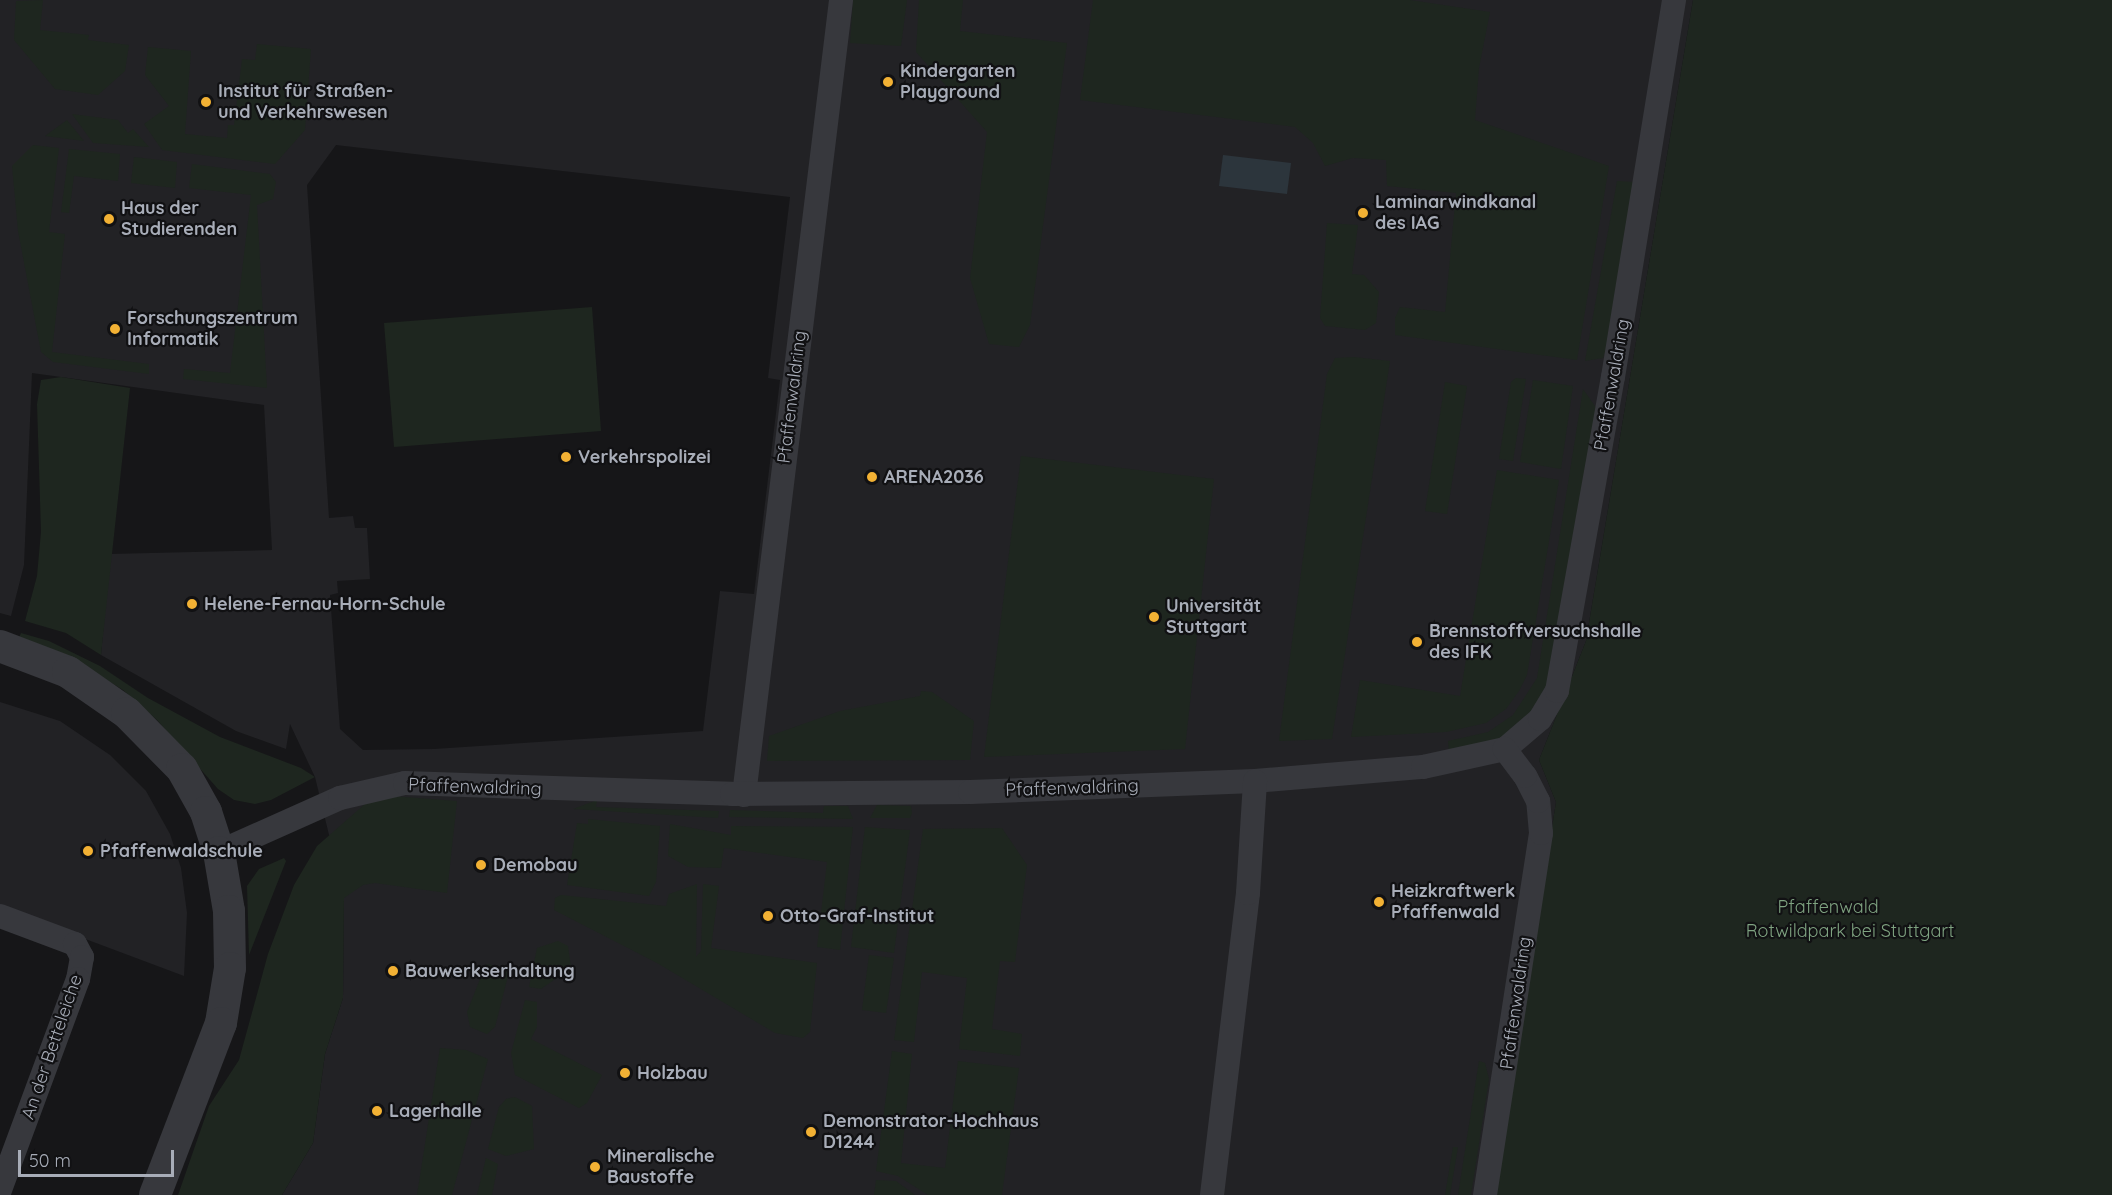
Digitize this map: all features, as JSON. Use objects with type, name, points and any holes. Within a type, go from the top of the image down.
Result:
[{"type":"street","name":"Pfaffenwaldring","points":[[744,795],[841,0]]},
{"type":"street","name":"Pfaffenwaldring","points":[[219,852],[340,798],[405,783],[744,795],[960,792],[1255,781],[1424,767],[1505,749],[1540,719],[1557,691],[1611,389],[1674,0]]},
{"type":"street","points":[[0,646],[68,672],[127,713],[182,769],[206,812],[219,852],[229,911],[230,968],[221,1023],[155,1195]]},
{"type":"street","name":"Pfaffenwaldring","points":[[1485,1195],[1540,833],[1538,801],[1525,776],[1505,749]]},
{"type":"street","points":[[1212,1195],[1247,905],[1255,781]]},
{"type":"street","name":"An der Betteleiche","points":[[0,916],[75,944],[82,957],[78,979],[0,1190]]},
{"type":"shaded area","name":"Universität Stuttgart","points":[[0,0],[1693,0],[1586,641],[1539,760],[1556,802],[1494,1195],[282,1195],[313,1143],[325,1054],[343,998],[344,897],[315,777],[290,724],[286,749],[236,731],[101,655],[110,554],[272,550],[264,405],[32,373],[24,565],[11,616],[0,613]],"holes":[[[336,145],[790,197],[768,378],[780,380],[754,594],[720,591],[703,731],[434,749],[363,750],[340,729],[330,595],[338,593],[337,581],[370,579],[367,528],[355,528],[353,516],[329,518],[307,185]]]},
{"type":"shaded area","points":[[1223,155],[1291,163],[1287,194],[1219,186]]},
{"type":"shaded area","name":"Pfaffenwaldschule","points":[[0,702],[60,721],[110,755],[146,791],[170,834],[181,868],[187,913],[184,976],[0,907]]},
{"type":"green space","points":[[43,0],[40,30],[89,35],[88,40],[129,45],[125,71],[98,95],[55,89],[14,40],[16,1]]},
{"type":"green space","points":[[853,0],[907,0],[901,46],[850,43]]},
{"type":"green space","points":[[919,0],[963,0],[960,31],[1067,43],[1030,325],[1019,347],[989,344],[970,278],[987,132],[916,52]]},
{"type":"green space","points":[[1093,0],[1410,0],[1490,12],[1479,68],[1475,120],[1609,166],[1577,360],[1395,335],[1395,318],[1400,307],[1445,312],[1456,193],[1387,186],[1386,160],[1353,158],[1325,166],[1313,143],[1295,127],[1080,100]]},
{"type":"green space","name":"Pfaffenwald","points":[[1693,0],[2112,0],[2112,1195],[1494,1195],[1556,802],[1539,760],[1586,641]]},
{"type":"green space","points":[[257,44],[311,49],[305,130],[275,164],[162,150],[144,124],[169,106],[145,75],[148,47],[191,51],[185,134],[227,138],[228,125],[234,125],[242,59],[255,60]]},
{"type":"green space","points":[[72,114],[118,120],[128,133],[133,129],[149,147],[93,143]]},
{"type":"green space","points":[[67,120],[84,141],[45,136]]},
{"type":"green space","points":[[33,145],[59,148],[49,232],[65,234],[52,352],[149,364],[149,374],[53,362],[41,352],[18,231],[12,166]]},
{"type":"green space","points":[[69,149],[120,154],[118,181],[74,176],[69,213],[61,212]]},
{"type":"green space","points":[[134,157],[177,162],[175,188],[131,183]]},
{"type":"green space","points":[[192,164],[270,174],[276,182],[273,199],[257,205],[267,388],[183,379],[184,369],[230,373],[251,195],[189,188]]},
{"type":"green space","points":[[1617,181],[1634,182],[1609,340],[1603,358],[1585,361]]},
{"type":"green space","points":[[1327,223],[1358,225],[1352,274],[1364,275],[1379,292],[1376,323],[1365,330],[1325,326],[1320,318]]},
{"type":"green space","points":[[592,307],[601,431],[394,447],[384,323]]},
{"type":"green space","points":[[1354,357],[1390,361],[1332,739],[1279,741],[1327,374],[1335,358]]},
{"type":"green space","points":[[61,377],[130,388],[101,655],[66,633],[25,621],[37,576],[41,532],[37,404],[41,380]]},
{"type":"green space","points":[[1516,378],[1526,379],[1513,461],[1499,459],[1511,382]]},
{"type":"green space","points":[[1533,380],[1573,386],[1561,469],[1520,462]]},
{"type":"green space","points":[[1445,382],[1467,386],[1447,514],[1425,511]]},
{"type":"green space","points":[[1583,389],[1597,409],[1548,684],[1532,713],[1501,738],[1449,753],[1448,741],[1488,732],[1513,715],[1537,678]]},
{"type":"green space","points":[[1021,456],[1214,479],[1185,749],[984,757]]},
{"type":"green space","points":[[1497,470],[1559,480],[1527,675],[1519,691],[1506,709],[1486,723],[1446,732],[1351,737],[1360,680],[1460,696]]},
{"type":"green space","points":[[21,633],[49,641],[100,666],[148,698],[220,737],[301,768],[315,777],[271,800],[255,804],[234,800],[218,789],[157,720],[123,690],[89,669],[18,640]]},
{"type":"green space","points":[[921,691],[932,692],[974,721],[970,760],[767,761],[769,736],[840,711],[920,696]]},
{"type":"green space","points":[[392,796],[457,801],[447,893],[375,883],[363,885],[344,898],[343,998],[325,1054],[313,1143],[282,1195],[178,1195],[209,1106],[239,1060],[268,954],[294,885],[317,846],[365,804]]},
{"type":"green space","points":[[597,800],[596,807],[719,811],[718,818],[573,809]]},
{"type":"green space","points":[[877,805],[911,806],[912,813],[910,818],[870,818]]},
{"type":"green space","points":[[824,806],[848,806],[853,819],[729,817],[730,810],[823,813]]},
{"type":"green space","points":[[588,819],[660,826],[656,882],[649,896],[567,885],[577,823],[588,824]]},
{"type":"green space","points":[[670,824],[731,835],[731,826],[853,827],[840,950],[817,947],[827,862],[724,848],[721,868],[688,867],[668,856]]},
{"type":"green space","points":[[865,827],[910,830],[894,953],[851,947]]},
{"type":"green space","points":[[1002,828],[1027,865],[1015,962],[1000,961],[992,1029],[1022,1034],[1020,1056],[959,1049],[967,978],[922,972],[914,1042],[894,1040],[923,829]]},
{"type":"green space","points":[[284,858],[286,861],[249,955],[247,886],[259,869]]},
{"type":"green space","points":[[697,884],[696,957],[701,951],[703,884],[719,886],[711,948],[817,963],[810,1032],[803,1038],[775,1033],[657,963],[554,910],[555,898],[561,895],[666,906],[669,894]]},
{"type":"green space","points":[[558,941],[568,946],[571,968],[541,989],[529,987],[537,948]]},
{"type":"green space","points":[[869,955],[894,958],[886,1013],[862,1010]]},
{"type":"green space","points":[[486,964],[510,968],[495,1027],[487,1034],[470,1027],[467,1012]]},
{"type":"green space","points":[[525,1000],[537,1002],[537,1027],[531,1039],[602,1075],[587,1103],[579,1108],[515,1075],[511,1053]]},
{"type":"green space","points":[[440,1048],[466,1050],[488,1059],[452,1195],[417,1195]]},
{"type":"green space","points":[[892,1051],[912,1054],[901,1163],[945,1168],[958,1061],[1019,1068],[1002,1195],[928,1195],[898,1176],[876,1171]]},
{"type":"green space","points":[[1479,1061],[1485,1063],[1489,1079],[1471,1195],[1458,1195]]},
{"type":"green space","points":[[515,1097],[532,1106],[534,1149],[506,1156],[488,1149],[499,1107],[506,1099]]},
{"type":"green space","points":[[1453,1147],[1458,1147],[1450,1195],[1445,1195]]},
{"type":"green space","points":[[486,1158],[498,1164],[492,1195],[477,1195]]},
{"type":"green space","points":[[876,1180],[896,1181],[915,1195],[874,1195]]},
{"type":"place","name":"Kindergarten Playground","points":[[888,82]]},
{"type":"place","name":"Institut für Straßen- und Verkehrswesen","points":[[206,102]]},
{"type":"place","name":"Laminarwindkanal des IAG","points":[[1363,213]]},
{"type":"place","name":"Haus der Studierenden","points":[[109,219]]},
{"type":"place","name":"Forschungszentrum Informatik","points":[[115,329]]},
{"type":"place","name":"Verkehrspolizei","points":[[566,457]]},
{"type":"place","name":"ARENA2036","points":[[872,477]]},
{"type":"place","name":"Helene-Fernau-Horn-Schule","points":[[192,604]]},
{"type":"place","name":"Universität Stuttgart","points":[[1154,617]]},
{"type":"place","name":"Brennstoffversuchshalle des IFK","points":[[1417,642]]},
{"type":"place","name":"Pfaffenwaldschule","points":[[88,851]]},
{"type":"place","name":"Demobau","points":[[481,865]]},
{"type":"place","name":"Heizkraftwerk Pfaffenwald","points":[[1379,902]]},
{"type":"place","name":"Otto-Graf-Institut","points":[[768,916]]},
{"type":"place","name":"Bauwerkserhaltung","points":[[393,971]]},
{"type":"place","name":"Holzbau","points":[[625,1073]]},
{"type":"place","name":"Lagerhalle","points":[[377,1111]]},
{"type":"place","name":"Demonstrator-Hochhaus D1244","points":[[811,1132]]},
{"type":"place","name":"Mineralische Baustoffe","points":[[595,1167]]},
{"type":"park label","name":"Rotwildpark bei Stuttgart","points":[[1850,931]]}]
